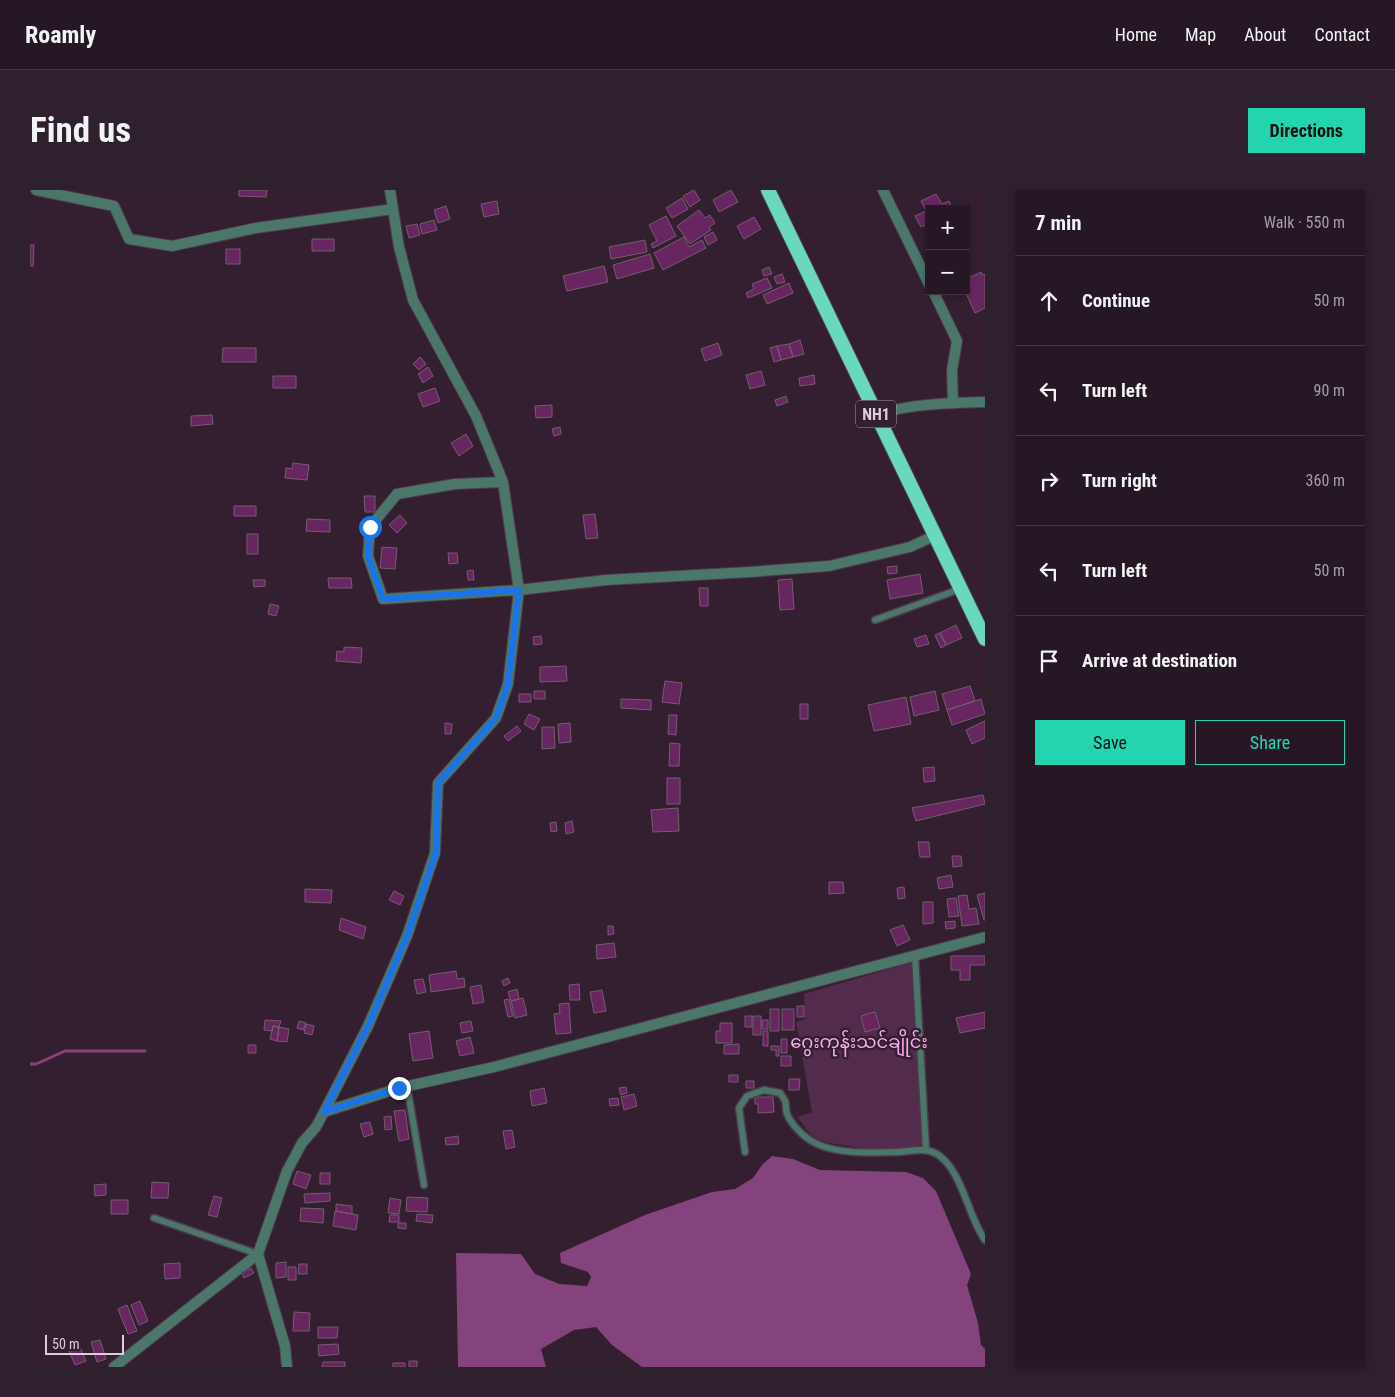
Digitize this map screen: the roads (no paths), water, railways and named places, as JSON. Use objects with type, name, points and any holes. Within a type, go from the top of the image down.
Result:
[{"type":"highway","name":"NH1","points":[[768,190],[985,638]]},
{"type":"street","points":[[36,190],[114,206],[129,239],[172,246],[256,228],[393,209]]},
{"type":"street","points":[[114,1367],[258,1254],[287,1171],[302,1143],[316,1127],[368,1026],[407,936],[436,853],[438,783],[496,718],[508,684],[519,590],[503,482],[476,416],[414,300],[398,247],[390,190]]},
{"type":"street","points":[[883,190],[925,276]]},
{"type":"street","points":[[934,295],[957,341],[952,370],[953,403]]},
{"type":"street","points":[[876,414],[904,407],[985,402]]},
{"type":"street","points":[[503,482],[455,484],[397,494],[370,527],[368,556],[383,599],[519,590],[606,580],[829,566],[910,547],[936,535]]},
{"type":"street","points":[[324,1112],[407,1086],[494,1066],[985,937]]},
{"type":"street","points":[[258,1254],[285,1346],[287,1367]]},
{"type":"lane","points":[[875,620],[961,588]]},
{"type":"lane","points":[[915,956],[926,1149]]},
{"type":"lane","points":[[407,1086],[424,1185]]},
{"type":"lane","points":[[745,1152],[739,1108],[747,1096],[764,1090],[780,1093],[786,1102],[787,1114],[796,1126],[806,1137],[821,1147],[865,1152],[901,1152],[926,1149],[938,1155],[956,1175],[977,1229],[985,1240]]},
{"type":"lane","points":[[154,1218],[258,1254]]},
{"type":"waterway","points":[[30,1064],[36,1064],[65,1051],[145,1051]]},
{"type":"park label","name":"ဂွေးကုန်းသင်ချိုင်း","points":[[859,1042]]}]
